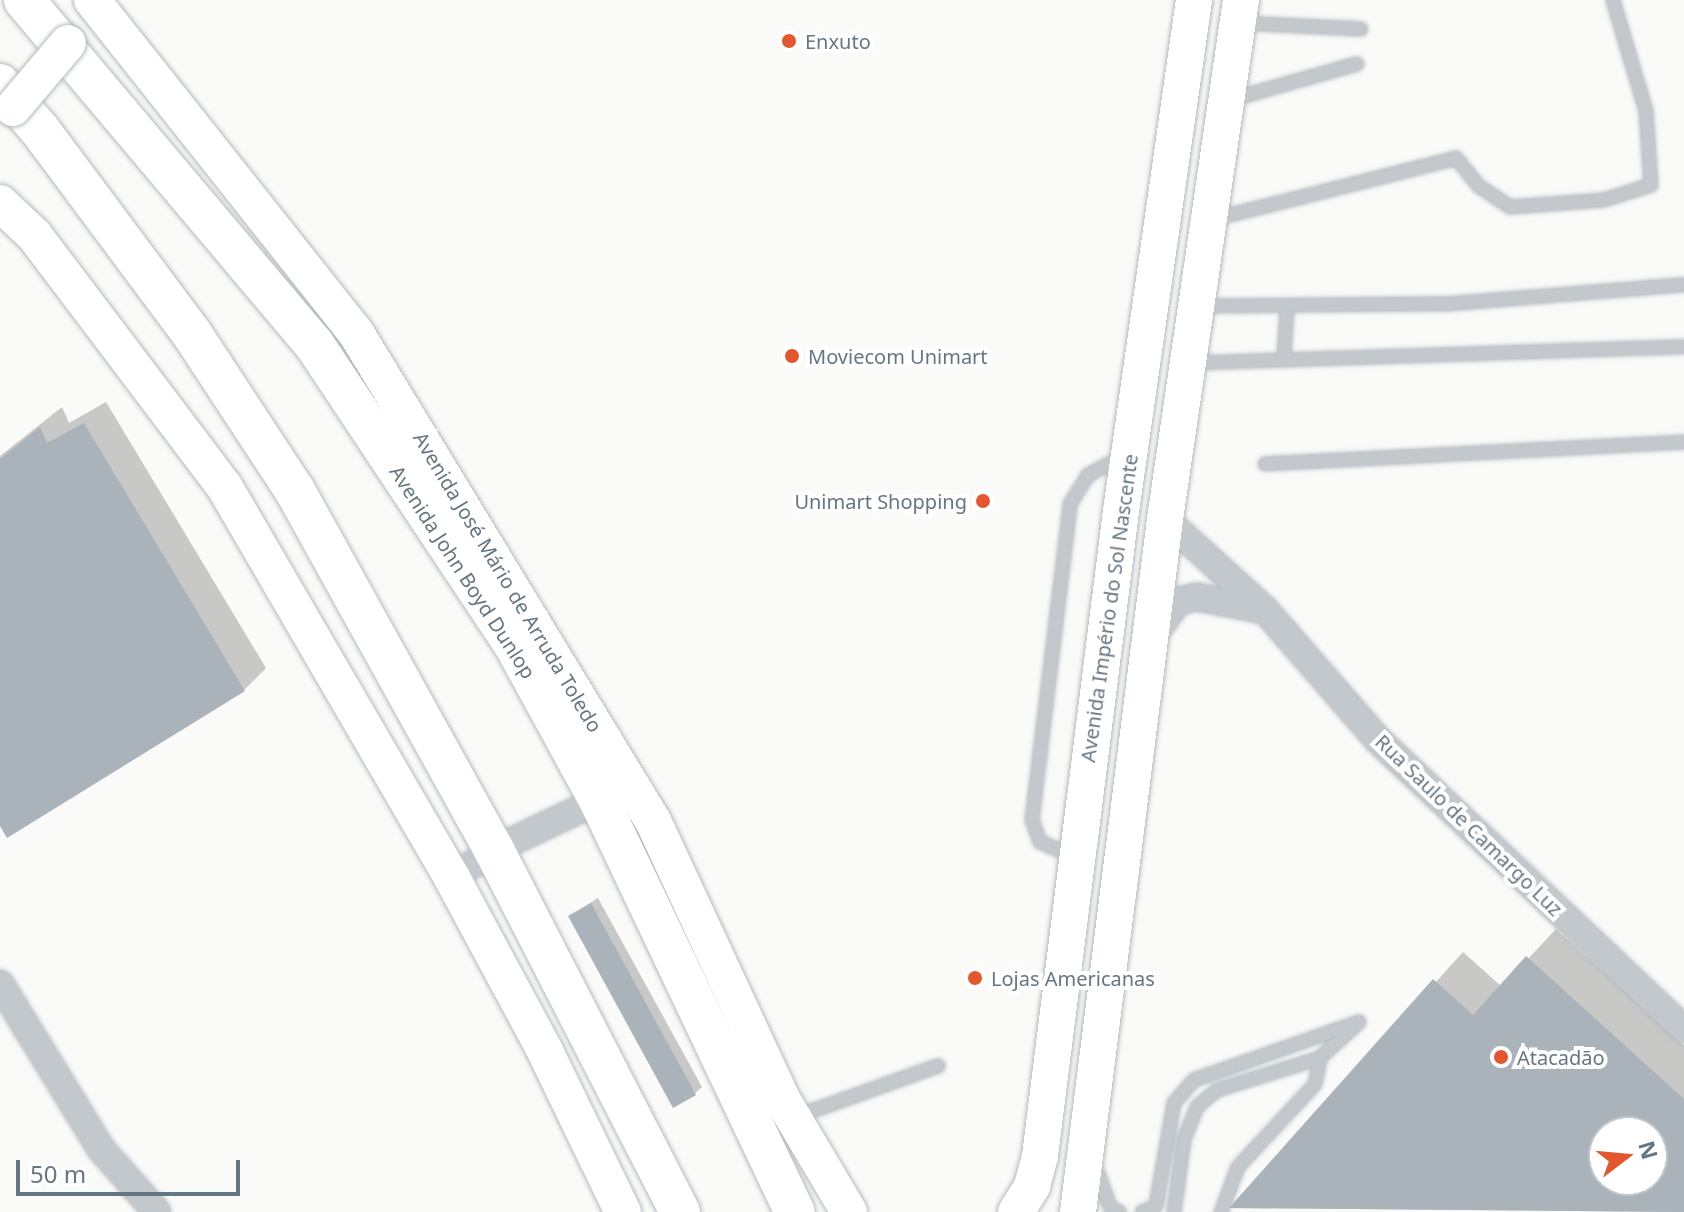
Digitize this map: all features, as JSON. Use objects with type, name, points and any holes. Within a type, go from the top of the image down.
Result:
[{"type":"main road","name":"Avenida John Boyd Dunlop","points":[[24,0],[314,344],[615,792],[791,1211]]},
{"type":"main road","name":"Avenida Império do Sol Nascente","points":[[1016,1212],[1032,1186],[1040,1156],[1129,454],[1194,0]]},
{"type":"main road","name":"Avenida José Mário de Arruda Toledo","points":[[107,4],[356,333],[615,792],[793,1118],[842,1200]]},
{"type":"main road","points":[[0,113],[13,108],[68,43],[107,4]]},
{"type":"main road","points":[[1078,1212],[1165,519],[1191,363],[1240,11]]},
{"type":"main road","points":[[0,84],[40,130],[192,334],[294,489],[494,850],[680,1212]]},
{"type":"main road","points":[[0,203],[34,235],[224,486],[452,878],[545,1051],[623,1212]]},
{"type":"street","name":"Rua Saulo de Camargo Luz","points":[[1165,519],[1265,610],[1377,739],[1684,1029]]},
{"type":"street","points":[[1149,641],[1178,601],[1197,597],[1265,610]]},
{"type":"street","points":[[452,878],[494,850],[615,792]]},
{"type":"street","points":[[0,984],[101,1149],[157,1212]]},
{"type":"street","points":[[791,1211],[842,1200]]},
{"type":"lane","points":[[1212,219],[1456,158],[1479,186],[1510,207],[1604,200],[1651,185],[1646,111],[1613,0]]},
{"type":"lane","points":[[1240,11],[1361,29]]},
{"type":"lane","points":[[1227,101],[1357,64]]},
{"type":"lane","points":[[1199,306],[1391,305],[1684,285]]},
{"type":"lane","points":[[1284,359],[1287,307]]},
{"type":"lane","points":[[1191,363],[1393,354],[1684,347]]},
{"type":"lane","points":[[1265,464],[1684,442]]},
{"type":"lane","points":[[1076,857],[1040,842],[1032,827],[1070,504],[1088,475],[1129,454]]},
{"type":"lane","points":[[1142,1212],[1156,1206],[1174,1103],[1194,1080],[1359,1022],[1320,1058],[1217,1090],[1197,1107],[1184,1140],[1174,1212]]},
{"type":"lane","points":[[1221,1212],[1238,1167],[1315,1084],[1320,1058]]},
{"type":"lane","points":[[793,1118],[938,1066]]},
{"type":"lane","points":[[1087,1136],[1104,1197],[1111,1209],[1120,1212]]},
{"type":"building","points":[[84,423],[245,691],[7,838],[0,826],[0,459],[40,427],[47,443]]},
{"type":"building","points":[[591,903],[696,1095],[673,1108],[568,916]]},
{"type":"building","name":"Atacadão","points":[[1526,956],[1684,1099],[1684,1212],[1229,1208],[1433,979],[1473,1015]]},
{"type":"place","name":"Enxuto","points":[[789,41]]},
{"type":"place","name":"Moviecom Unimart","points":[[792,356]]},
{"type":"place","name":"Unimart Shopping","points":[[983,501]]},
{"type":"place","name":"Lojas Americanas","points":[[975,978]]},
{"type":"place","name":"Atacadão","points":[[1501,1057]]}]
